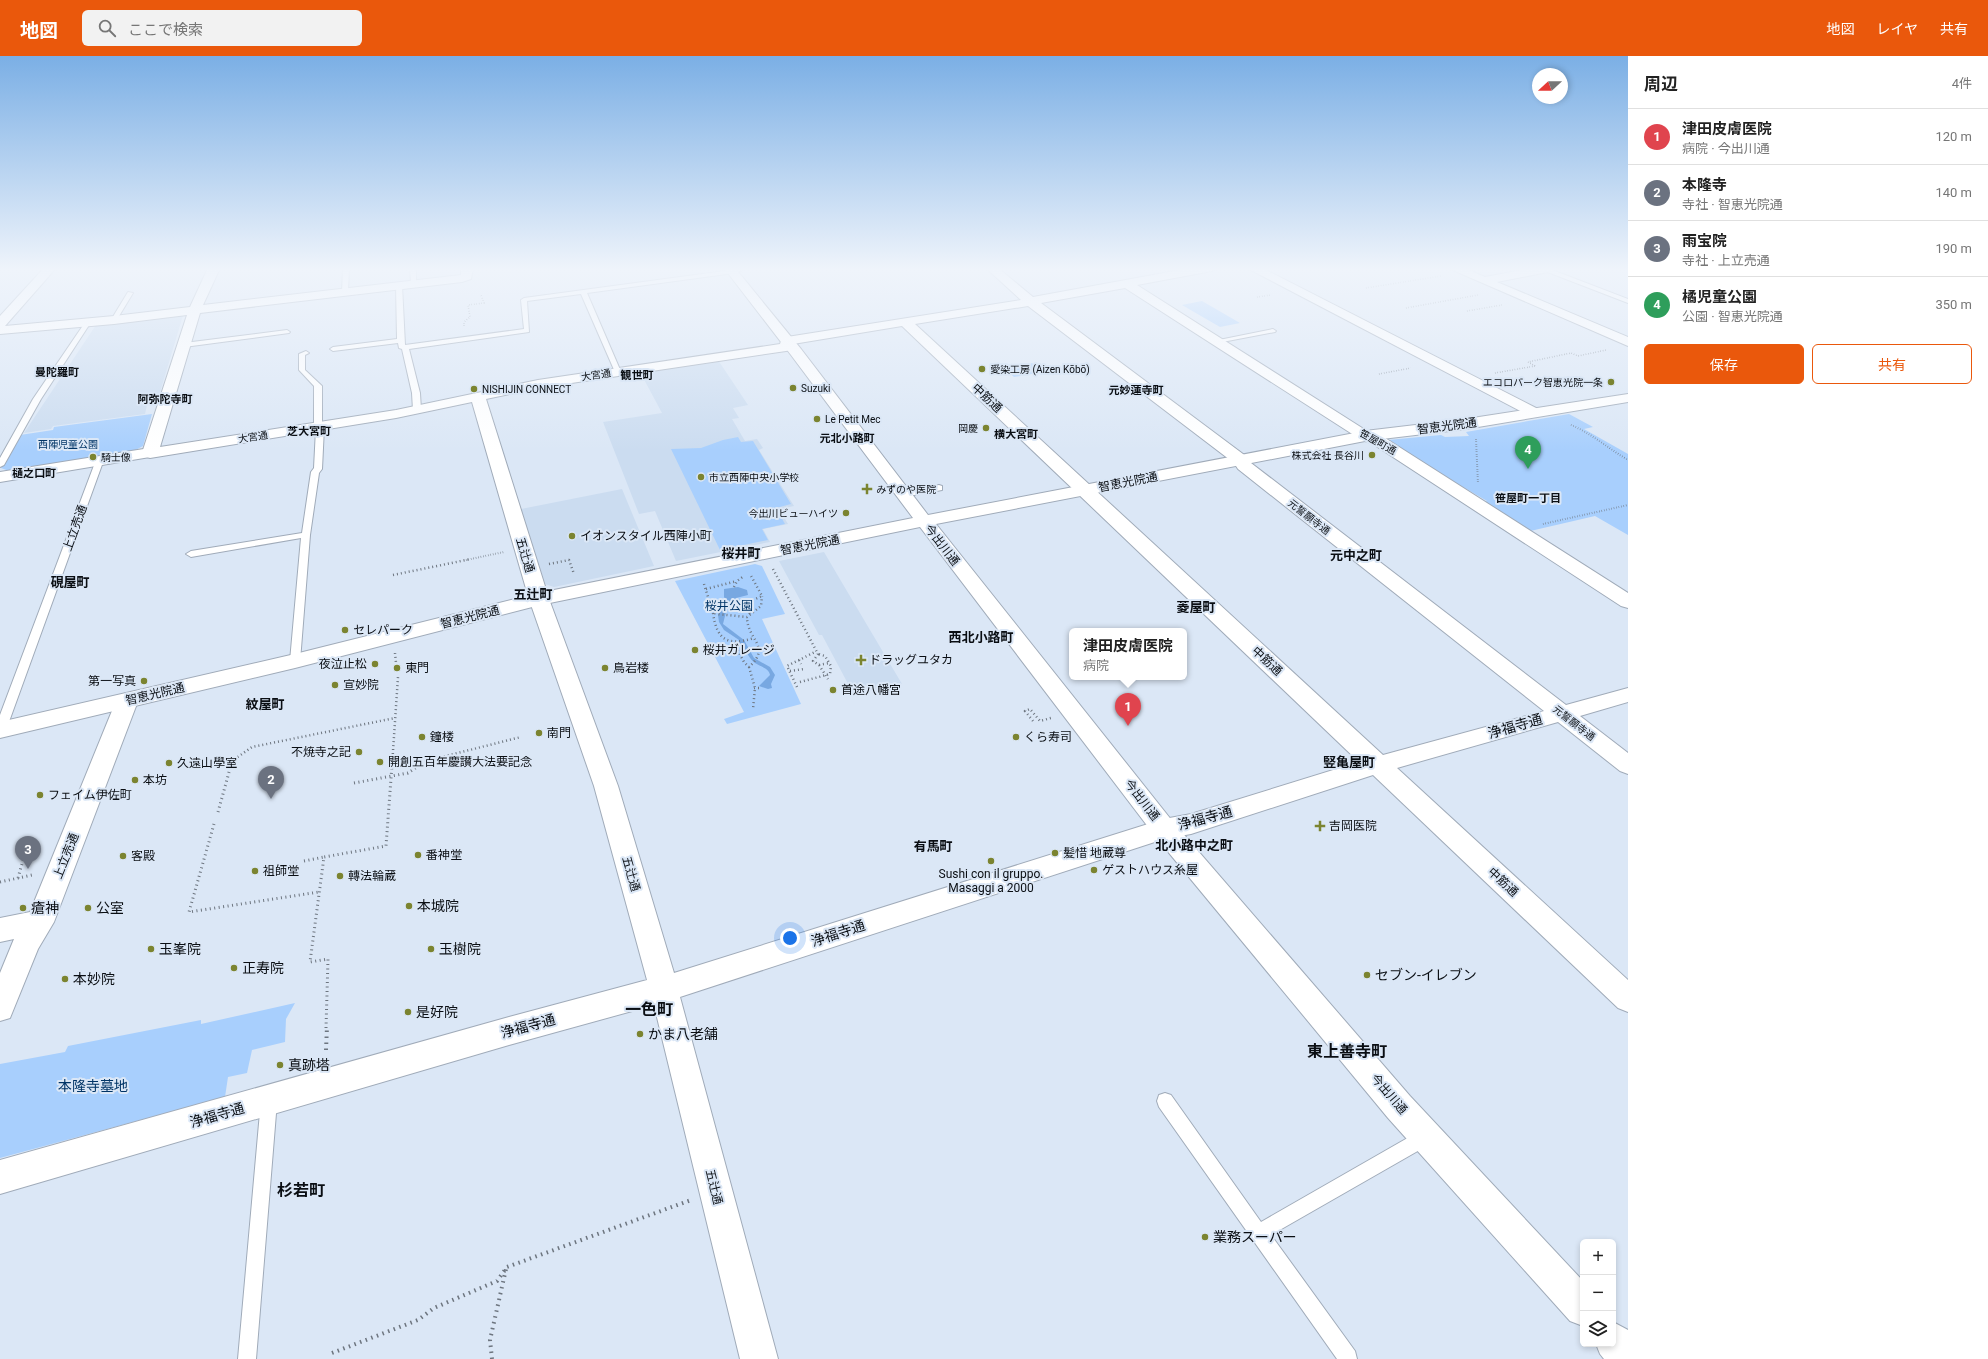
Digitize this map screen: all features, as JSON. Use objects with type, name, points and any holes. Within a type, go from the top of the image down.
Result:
[{"type":"street","points":[[0,330],[13,329]]},
{"type":"street","points":[[150,453],[189,329]]},
{"type":"street","name":"今出川通","points":[[777,329],[924,522],[1164,829],[1399,1107],[1580,1305]]},
{"type":"street","name":"大宮通","points":[[0,477],[319,427],[417,410],[538,384],[786,347],[787,342],[865,329]]},
{"type":"street","name":"中筋通","points":[[912,329],[1628,999]]},
{"type":"street","name":"元誓願寺通","points":[[1067,329],[1241,460],[1244,466],[1628,765]]},
{"type":"street","name":"笹屋町通","points":[[1198,329],[1365,436],[1379,441],[1628,602]]},
{"type":"street","points":[[1371,329],[1533,412]]},
{"type":"street","points":[[1597,329],[1628,342]]},
{"type":"street","name":"五辻通","points":[[478,397],[538,599],[606,786],[664,989],[759,1359]]},
{"type":"street","name":"智恵光院通","points":[[0,730],[295,661],[538,599],[1365,436],[1466,424],[1533,412],[1628,398]]},
{"type":"street","name":"浄福寺通","points":[[0,1177],[509,1031],[664,989],[1164,829],[1191,824],[1378,765],[1628,695]]},
{"type":"street","name":"上立売通","points":[[0,1008],[26,943],[40,922],[127,701]]},
{"type":"street","points":[[0,930],[40,922]]},
{"type":"street","points":[[1616,1344],[1628,1357]]},
{"type":"lane","points":[[0,465],[37,400],[84,329]]},
{"type":"lane","points":[[400,329],[401,347],[405,347],[527,331],[527,329]]},
{"type":"lane","points":[[599,329],[618,372]]},
{"type":"lane","points":[[1217,341],[1273,331]]},
{"type":"lane","points":[[184,345],[287,332]]},
{"type":"lane","points":[[333,349],[400,341]]},
{"type":"lane","points":[[405,347],[416,393],[417,410]]},
{"type":"lane","points":[[295,661],[306,535],[314,472],[318,469],[318,386],[302,370],[302,354],[306,353]]},
{"type":"lane","name":"上立売通","points":[[0,730],[99,462]]},
{"type":"lane","points":[[904,494],[939,488]]},
{"type":"lane","points":[[191,554],[306,535]]},
{"type":"lane","points":[[247,1359],[269,1100]]},
{"type":"lane","points":[[1166,1101],[1348,1358],[1346,1359]]},
{"type":"lane","points":[[1260,1232],[1426,1137]]},
{"type":"path","points":[[464,329],[464,339]]},
{"type":"path","points":[[1518,369],[1536,366],[1528,362],[1571,353],[1578,356],[1606,350]]},
{"type":"path","points":[[1378,374],[1438,363]]},
{"type":"path","points":[[1570,424],[1581,429],[1607,448],[1628,460]]},
{"type":"path","points":[[1470,438],[1481,436]]},
{"type":"path","points":[[1476,438],[1478,486]]},
{"type":"path","points":[[1536,526],[1628,505]]},
{"type":"path","points":[[393,574],[523,548]]},
{"type":"path","points":[[771,564],[816,653],[825,656],[832,666],[830,674],[800,682]]},
{"type":"path","points":[[734,587],[737,581],[749,571],[762,596],[760,606],[747,617]]},
{"type":"path","points":[[701,578],[706,589],[714,621],[720,635],[734,643],[753,675],[756,701],[753,709]]},
{"type":"path","points":[[706,589],[737,581]]},
{"type":"path","points":[[749,602],[762,596]]},
{"type":"path","points":[[747,605],[750,614]]},
{"type":"path","points":[[713,613],[747,617]]},
{"type":"path","points":[[747,617],[749,630],[761,649],[758,659],[749,667]]},
{"type":"path","points":[[734,643],[754,638]]},
{"type":"path","points":[[797,687],[788,666],[816,653]]},
{"type":"path","points":[[816,653],[813,661],[819,665],[828,679]]},
{"type":"path","points":[[799,660],[801,664]]},
{"type":"path","points":[[819,665],[829,663]]},
{"type":"path","points":[[790,671],[804,669]]},
{"type":"path","points":[[304,861],[386,846],[398,677]]},
{"type":"path","points":[[754,688],[761,688]]},
{"type":"path","points":[[1033,721],[1025,711],[1030,709],[1040,722],[1051,718]]},
{"type":"path","points":[[218,812],[232,761],[252,747],[395,718]]},
{"type":"path","points":[[354,783],[408,774],[426,761],[521,738]]},
{"type":"path","points":[[214,824],[189,912],[319,892]]},
{"type":"path","points":[[18,878],[25,853],[38,850],[40,844]]},
{"type":"path","points":[[324,857],[310,962],[328,959],[326,1050]]},
{"type":"path","points":[[0,882],[36,874]]},
{"type":"path","points":[[332,1354],[418,1320],[434,1308],[497,1281],[507,1267],[715,1191]]},
{"type":"path","points":[[492,1359],[490,1340],[507,1267]]},
{"type":"shaded area","points":[[93,329],[179,329],[158,399],[148,401],[145,414],[53,426],[51,429],[24,433]]},
{"type":"shaded area","name":"市立西陣中央小学校","points":[[718,360],[748,405],[733,408],[739,418],[732,419],[745,441],[757,439],[763,448],[759,450],[794,506],[779,509],[788,524],[763,529],[770,542],[676,561],[655,511],[639,514],[603,422],[662,413],[640,372]]},
{"type":"shaded area","name":"イオンスタイル西陣小町","points":[[622,489],[654,566],[554,587],[545,584],[521,509]]},
{"type":"shaded area","name":"ドラッグユタカ","points":[[824,552],[902,684],[854,695],[822,635],[819,635],[779,561]]},
{"type":"shaded area","points":[[738,587],[747,590],[748,595],[736,598],[736,607],[727,608],[723,624],[744,640],[754,658],[770,667],[775,675],[771,684],[772,688],[768,689],[759,686],[770,675],[769,673],[766,669],[753,661],[742,648],[739,640],[724,630],[719,622],[718,615],[727,602],[724,597],[724,589]]},
{"type":"green space","points":[[1032,363],[1043,372],[1014,377],[1000,365],[1008,364],[1012,367],[1022,365],[1024,367],[1031,365],[1030,364]]},
{"type":"green space","name":"西陣児童公園","points":[[152,414],[143,446],[130,453],[9,471],[1,468],[20,435],[53,430],[54,427]]},
{"type":"green space","points":[[1569,414],[1593,427],[1584,429],[1628,454],[1628,535],[1595,516],[1526,532],[1482,503],[1487,501],[1458,484],[1453,485],[1388,443],[1388,440],[1441,435],[1445,437],[1469,436],[1466,432]]},
{"type":"green space","points":[[738,437],[741,442],[753,441],[791,504],[776,508],[785,524],[762,529],[768,540],[720,550],[671,449],[701,448],[723,440]]},
{"type":"green space","name":"桜井公園","points":[[755,564],[762,566],[785,614],[762,619],[801,704],[727,724],[724,719],[744,712],[675,581]]},
{"type":"green space","name":"本隆寺墓地","points":[[295,1003],[286,1019],[285,1042],[252,1050],[247,1073],[228,1077],[225,1097],[0,1158],[0,1064],[65,1052],[68,1046],[201,1020],[201,1024]]},
{"type":"place","name":"愛染工房 (Aizen Kōbō)","points":[[982,369]]},
{"type":"place","name":"エコロパーク智恵光院一条","points":[[1611,382]]},
{"type":"place","name":"Suzuki","points":[[793,388]]},
{"type":"place","name":"NISHIJIN CONNECT","points":[[474,389]]},
{"type":"place","name":"Le Petit Mec","points":[[817,419]]},
{"type":"place","name":"岡慶","points":[[986,428]]},
{"type":"place","name":"株式会社 長谷川","points":[[1372,455]]},
{"type":"place","name":"騎士像","points":[[93,457]]},
{"type":"place","name":"橘児童公園","points":[[1528,469]]},
{"type":"place","name":"市立西陣中央小学校","points":[[701,477]]},
{"type":"place","name":"みずのや医院","points":[[867,489]]},
{"type":"place","name":"今出川ビューハイツ","points":[[846,513]]},
{"type":"place","name":"イオンスタイル西陣小町","points":[[572,536]]},
{"type":"place","name":"セレパーク","points":[[345,630]]},
{"type":"place","name":"桜井ガレージ","points":[[695,650]]},
{"type":"place","name":"ドラッグユタカ","points":[[861,660]]},
{"type":"place","name":"夜泣止松","points":[[375,664]]},
{"type":"place","name":"東門","points":[[397,668]]},
{"type":"place","name":"鳥岩楼","points":[[605,668]]},
{"type":"place","name":"第一写真","points":[[144,681]]},
{"type":"place","name":"宣妙院","points":[[335,685]]},
{"type":"place","name":"首途八幡宮","points":[[833,690]]},
{"type":"place","name":"津田皮膚医院","points":[[1128,726]]},
{"type":"place","name":"南門","points":[[539,733]]},
{"type":"place","name":"鐘楼","points":[[422,737]]},
{"type":"place","name":"くら寿司","points":[[1016,737]]},
{"type":"place","name":"不焼寺之記","points":[[359,752]]},
{"type":"place","name":"開創五百年慶讃大法要記念","points":[[380,762]]},
{"type":"place","name":"久遠山學室","points":[[169,763]]},
{"type":"place","name":"本坊","points":[[135,780]]},
{"type":"place","name":"フェイム伊佐町","points":[[40,795]]},
{"type":"place","name":"本隆寺","points":[[271,799]]},
{"type":"place","name":"吉岡医院","points":[[1320,826]]},
{"type":"place","name":"髪惜 地蔵尊","points":[[1055,853]]},
{"type":"place","name":"番神堂","points":[[418,855]]},
{"type":"place","name":"客殿","points":[[123,856]]},
{"type":"place","name":"Sushi con il gruppo. Masaggi a 2000","points":[[991,861]]},
{"type":"place","name":"雨宝院","points":[[28,869]]},
{"type":"place","name":"ゲストハウス糸屋","points":[[1094,870]]},
{"type":"place","name":"祖師堂","points":[[255,871]]},
{"type":"place","name":"轉法輪蔵","points":[[340,876]]},
{"type":"place","name":"本城院","points":[[409,906]]},
{"type":"place","name":"瘡神","points":[[23,908]]},
{"type":"place","name":"公室","points":[[88,908]]},
{"type":"place","name":"玉峯院","points":[[151,949]]},
{"type":"place","name":"玉樹院","points":[[431,949]]},
{"type":"place","name":"正寿院","points":[[234,968]]},
{"type":"place","name":"セブン-イレブン","points":[[1367,975]]},
{"type":"place","name":"本妙院","points":[[65,979]]},
{"type":"place","name":"是好院","points":[[408,1012]]},
{"type":"place","name":"かま八老舗","points":[[640,1034]]},
{"type":"place","name":"真跡塔","points":[[280,1065]]},
{"type":"place","name":"業務スーパー","points":[[1205,1237]]},
{"type":"district","name":"曼陀羅町","points":[[57,372]]},
{"type":"district","name":"観世町","points":[[637,375]]},
{"type":"district","name":"元妙蓮寺町","points":[[1136,390]]},
{"type":"district","name":"阿弥陀寺町","points":[[165,399]]},
{"type":"district","name":"芝大宮町","points":[[309,431]]},
{"type":"district","name":"横大宮町","points":[[1016,434]]},
{"type":"district","name":"元北小路町","points":[[847,438]]},
{"type":"district","name":"樋之口町","points":[[34,473]]},
{"type":"district","name":"笹屋町一丁目","points":[[1528,498]]},
{"type":"district","name":"桜井町","points":[[741,553]]},
{"type":"district","name":"元中之町","points":[[1356,555]]},
{"type":"district","name":"硯屋町","points":[[70,582]]},
{"type":"district","name":"五辻町","points":[[533,594]]},
{"type":"district","name":"菱屋町","points":[[1196,607]]},
{"type":"district","name":"西北小路町","points":[[981,637]]},
{"type":"district","name":"紋屋町","points":[[265,704]]},
{"type":"district","name":"竪亀屋町","points":[[1349,762]]},
{"type":"district","name":"北小路中之町","points":[[1194,845]]},
{"type":"district","name":"有馬町","points":[[933,846]]},
{"type":"district","name":"一色町","points":[[649,1009]]},
{"type":"district","name":"東上善寺町","points":[[1347,1051]]},
{"type":"district","name":"杉若町","points":[[301,1190]]}]
